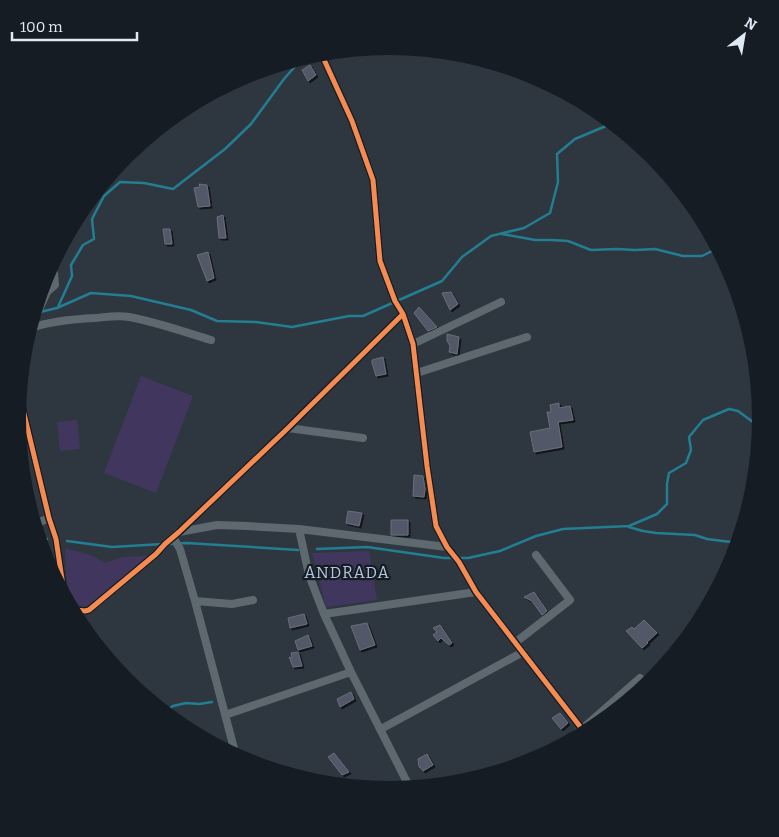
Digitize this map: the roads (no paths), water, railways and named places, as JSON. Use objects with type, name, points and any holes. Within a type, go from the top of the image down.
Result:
[{"type":"street","points":[[325,61],[352,121],[373,180],[380,261],[413,344],[436,526],[476,592],[580,728]]},
{"type":"street","points":[[51,289],[55,285],[54,278]]},
{"type":"street","points":[[413,344],[501,302]]},
{"type":"street","points":[[81,611],[90,610],[156,554],[288,428],[402,314]]},
{"type":"street","points":[[39,326],[113,316],[128,317],[211,340]]},
{"type":"street","points":[[417,374],[527,337]]},
{"type":"street","points":[[26,423],[49,518],[56,539],[60,571]]},
{"type":"street","points":[[288,428],[363,438]]},
{"type":"street","points":[[42,521],[49,518]]},
{"type":"street","points":[[176,535],[217,526],[247,526],[299,529],[428,544],[449,550]]},
{"type":"street","points":[[299,529],[309,576],[324,614],[407,781]]},
{"type":"street","points":[[176,535],[233,746]]},
{"type":"street","points":[[516,642],[570,600],[536,555]]},
{"type":"street","points":[[324,614],[476,592]]},
{"type":"street","points":[[195,601],[232,604],[253,600]]},
{"type":"street","points":[[381,729],[523,652]]},
{"type":"street","points":[[225,715],[351,672]]},
{"type":"street","points":[[596,718],[640,678],[641,680]]},
{"type":"waterway","points":[[58,307],[72,276],[71,265],[83,245],[94,239],[92,219],[104,196],[120,182],[144,183],[173,189],[225,149],[251,124],[293,69]]},
{"type":"waterway","points":[[43,311],[57,308],[91,293],[131,296],[191,310],[217,321],[256,322],[292,327],[349,316],[363,316],[442,281],[462,257],[491,236],[524,228],[550,213],[558,182],[557,154],[575,139],[606,126]]},
{"type":"waterway","points":[[502,234],[535,240],[568,241],[591,250],[655,249],[683,256],[702,256],[711,251]]},
{"type":"waterway","points":[[317,549],[367,547],[444,558],[468,558],[500,551],[536,536],[563,529],[629,526],[657,514],[667,504],[669,473],[686,463],[691,450],[689,437],[703,420],[729,409],[738,411],[753,422]]},
{"type":"waterway","points":[[629,527],[656,533],[695,535],[707,539],[731,542]]},
{"type":"waterway","points":[[67,541],[112,547],[163,544]]},
{"type":"waterway","points":[[168,544],[187,543],[298,550]]},
{"type":"waterway","points":[[170,708],[186,703],[212,702]]},
{"type":"district","name":"ANDRADA","points":[[347,572]]}]
